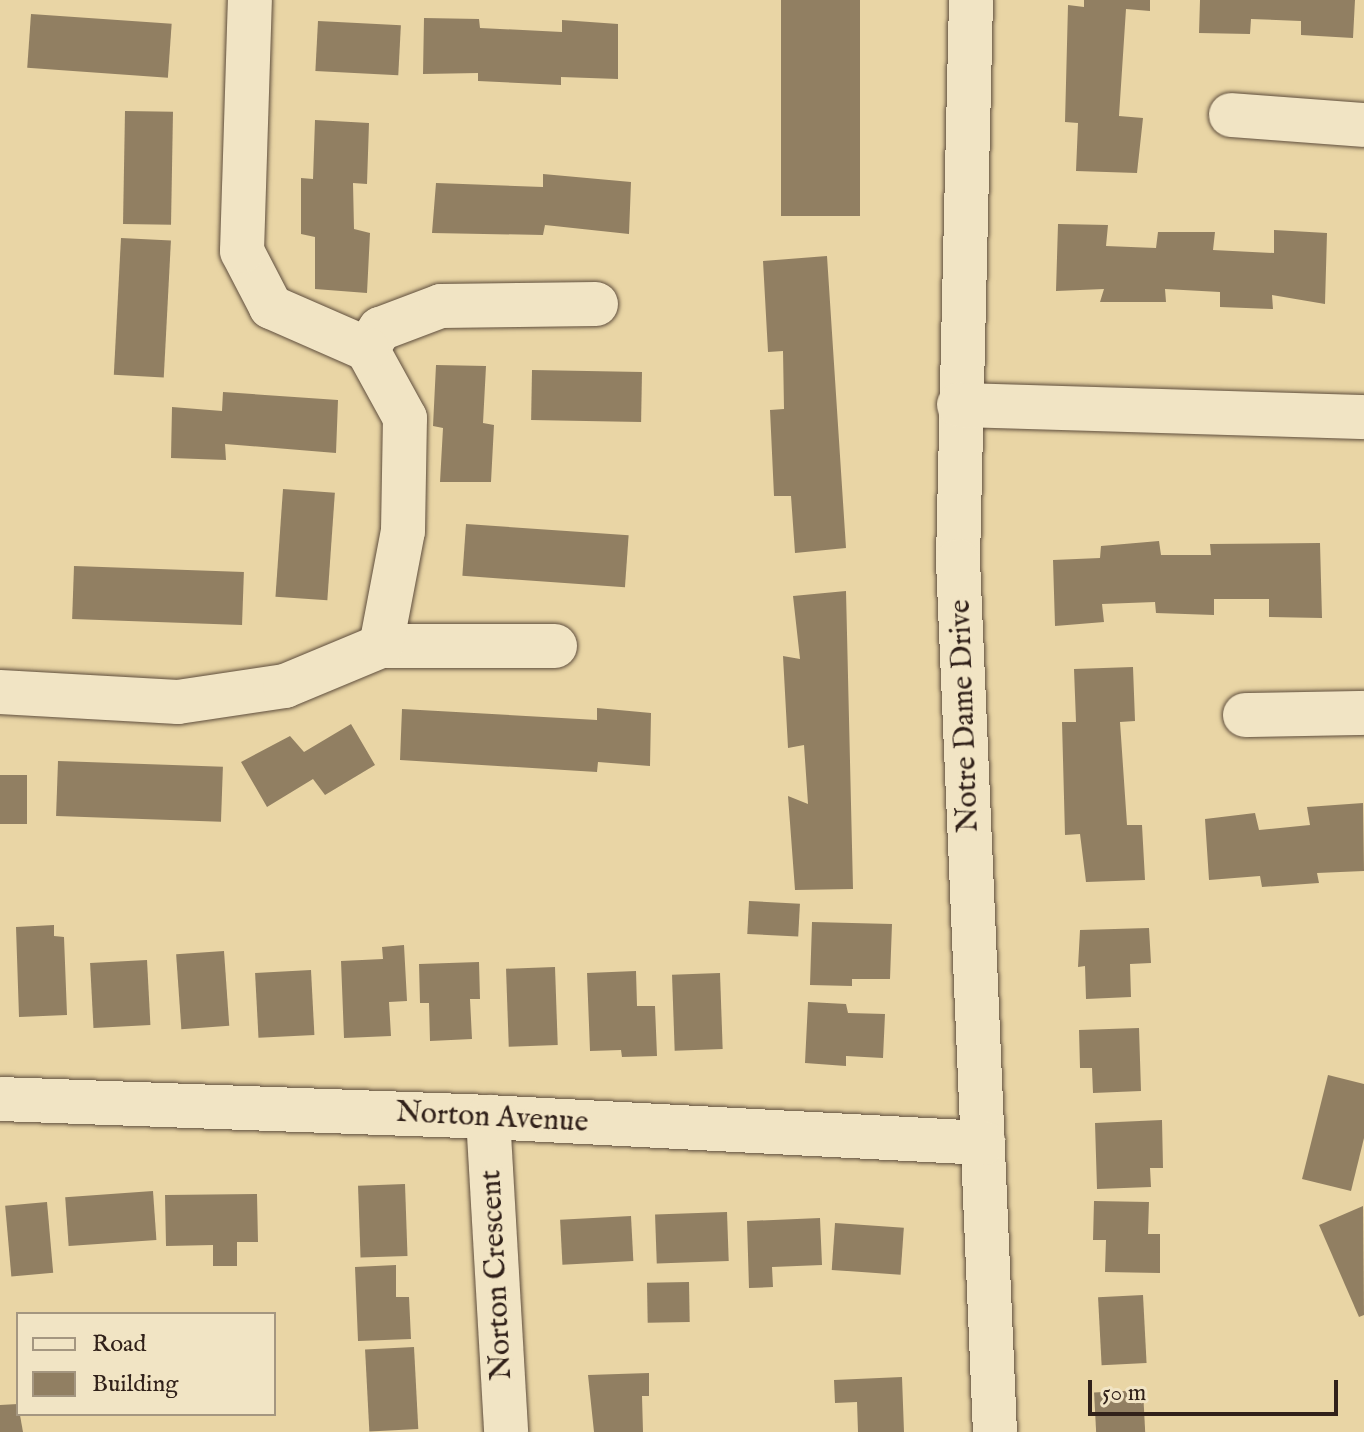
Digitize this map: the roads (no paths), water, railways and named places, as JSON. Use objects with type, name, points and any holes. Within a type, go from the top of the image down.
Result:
[{"type":"street","points":[[250,0],[242,251],[271,307],[367,349],[405,418],[403,531],[381,646]]},
{"type":"street","name":"Notre Dame Drive","points":[[971,0],[959,405],[958,561],[995,1432]]},
{"type":"street","points":[[1231,115],[1364,125]]},
{"type":"street","points":[[367,349],[380,329],[441,306],[596,304]]},
{"type":"street","points":[[959,405],[1364,417]]},
{"type":"street","points":[[0,692],[178,702],[285,686],[381,646],[555,646]]},
{"type":"street","points":[[1245,715],[1364,713]]},
{"type":"street","name":"Norton Avenue","points":[[0,1099],[488,1117],[983,1143]]},
{"type":"street","name":"Norton Crescent","points":[[488,1117],[506,1432]]}]
